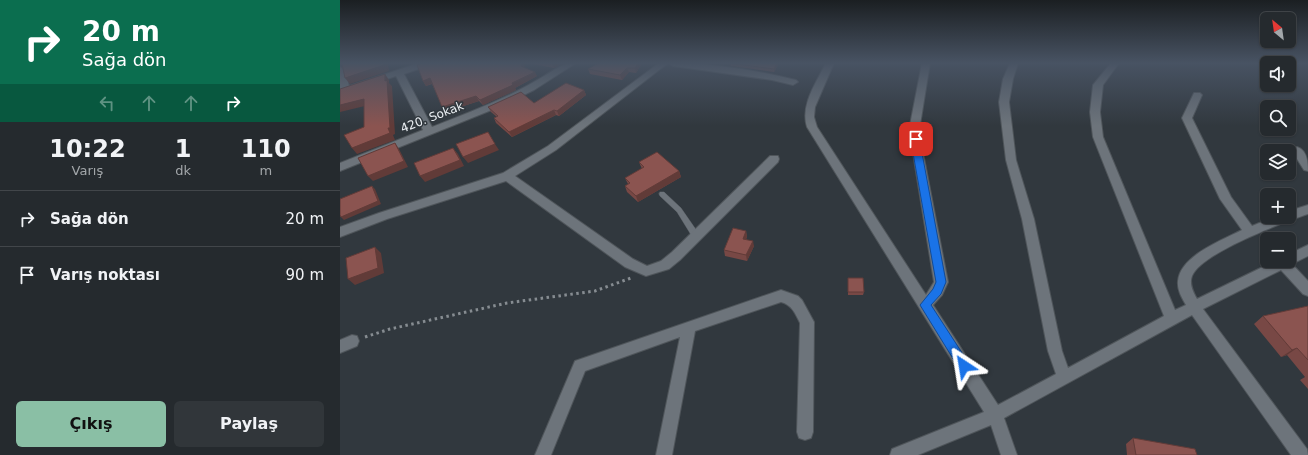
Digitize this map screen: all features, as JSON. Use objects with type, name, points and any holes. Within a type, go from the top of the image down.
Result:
[{"type":"street","points":[[343,91],[364,84]]},
{"type":"street","points":[[405,84],[429,131]]},
{"type":"street","name":"420. Sokak","points":[[340,166],[496,105],[537,84]]},
{"type":"street","points":[[340,232],[383,216],[506,176],[552,148],[636,84]]},
{"type":"street","points":[[820,84],[810,107],[809,117],[812,127],[995,415],[1010,455]]},
{"type":"street","points":[[922,84],[915,125],[918,153],[941,282],[937,291],[925,305]]},
{"type":"street","points":[[1007,84],[1004,102],[1011,160],[1028,219],[1055,351],[1064,377]]},
{"type":"street","points":[[1099,84],[1095,112],[1098,137],[1172,319]]},
{"type":"street","points":[[1197,94],[1187,118],[1226,199],[1249,231]]},
{"type":"street","points":[[1297,151],[1308,167]]},
{"type":"street","points":[[506,176],[629,263],[646,271],[665,265],[774,159]]},
{"type":"street","points":[[1296,213],[1308,209]]},
{"type":"street","points":[[1268,224],[1249,231],[1196,261],[1191,266],[1184,282],[1188,298],[1194,307],[1301,455]]},
{"type":"street","points":[[1296,256],[1308,250]]},
{"type":"street","points":[[898,455],[995,415],[1194,307],[1272,268]]},
{"type":"street","points":[[1291,268],[1308,290]]},
{"type":"street","points":[[543,455],[580,366],[781,296],[793,300],[797,304],[807,322],[805,432]]},
{"type":"street","points":[[664,455],[689,327]]},
{"type":"lane","points":[[662,194],[679,210],[696,236]]},
{"type":"path","points":[[346,344],[390,329],[507,303],[595,291],[628,280],[646,271]]},
{"type":"building","points":[[354,84],[387,84],[390,128],[388,128],[390,133],[352,148],[344,135],[364,127],[364,99],[340,105],[340,89]]},
{"type":"building","points":[[433,84],[513,85],[480,100],[476,96],[442,107]]},
{"type":"building","points":[[564,84],[569,84],[584,90],[557,111],[554,110],[509,132],[494,118],[498,116],[488,107],[521,92],[534,103]]},
{"type":"building","points":[[488,132],[495,144],[463,157],[456,144]]},
{"type":"building","points":[[395,143],[404,161],[368,176],[358,158]]},
{"type":"building","points":[[453,148],[460,160],[420,176],[414,163]]},
{"type":"building","points":[[657,152],[679,171],[636,196],[625,186],[630,183],[625,178],[644,167],[639,162]]},
{"type":"building","points":[[372,186],[378,201],[341,217],[340,199]]},
{"type":"building","points":[[733,228],[746,231],[743,239],[753,241],[746,255],[724,250]]},
{"type":"building","points":[[375,247],[378,268],[348,279],[346,258]]},
{"type":"building","points":[[848,278],[863,278],[864,292],[848,292]]},
{"type":"building","points":[[1308,306],[1308,360],[1297,348],[1292,350],[1263,316]]},
{"type":"building","points":[[1133,438],[1195,449],[1197,455],[1136,455]]},
{"type":"route","points":[[916,139],[941,282],[937,291],[925,305],[964,366]]}]
